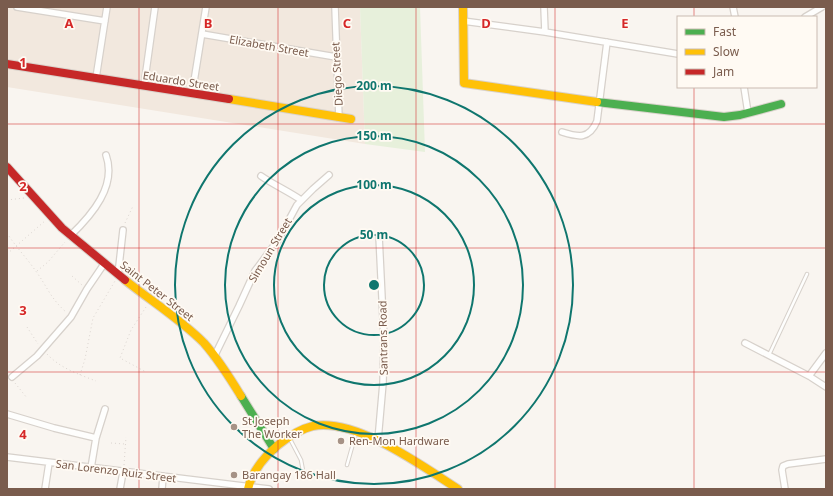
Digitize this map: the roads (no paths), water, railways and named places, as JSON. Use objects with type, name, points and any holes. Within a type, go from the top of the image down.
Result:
[{"type":"street","points":[[17,7],[105,21]]},
{"type":"street","points":[[96,78],[107,7]]},
{"type":"street","points":[[144,86],[155,7]]},
{"type":"street","points":[[192,94],[206,7]]},
{"type":"street","name":"Diego Street","points":[[335,7],[339,118]]},
{"type":"street","points":[[463,7],[464,83],[599,102],[724,117],[748,113],[780,104]]},
{"type":"street","points":[[544,7],[545,32]]},
{"type":"street","points":[[807,16],[822,7]]},
{"type":"street","points":[[463,21],[545,32],[677,54]]},
{"type":"street","name":"Elizabeth Street","points":[[202,34],[336,57]]},
{"type":"street","points":[[562,132],[578,136],[586,135],[594,128],[597,121],[606,42]]},
{"type":"street","name":"Eduardo Street","points":[[7,64],[351,120]]},
{"type":"street","points":[[744,88],[748,113]]},
{"type":"street","points":[[70,236],[90,217],[100,200],[108,182],[109,164],[106,155]]},
{"type":"street","name":"Saint Peter Street","points":[[7,167],[70,236],[190,331],[204,345],[214,357],[274,449]]},
{"type":"street","name":"Simoun Street","points":[[214,357],[255,271],[278,240],[293,211],[301,200],[329,175]]},
{"type":"street","points":[[260,176],[301,200]]},
{"type":"street","points":[[118,275],[123,230]]},
{"type":"street","name":"Santrans Road","points":[[378,440],[383,383],[384,346],[379,236]]},
{"type":"street","points":[[12,377],[42,350],[71,317],[87,289],[104,264]]},
{"type":"street","points":[[745,343],[809,376],[826,387]]},
{"type":"street","points":[[809,376],[826,353]]},
{"type":"street","points":[[91,468],[96,438],[105,409]]},
{"type":"street","points":[[7,414],[54,428],[96,438]]},
{"type":"street","points":[[248,487],[251,476],[257,466],[289,437],[299,431],[311,427],[327,427],[345,429],[378,440],[458,489]]},
{"type":"street","name":"San Lorenzo Ruiz Street","points":[[7,457],[269,489]]},
{"type":"street","points":[[785,489],[782,470],[783,466],[826,459]]},
{"type":"street","points":[[46,489],[50,463]]},
{"type":"street","points":[[120,489],[123,472]]},
{"type":"street","points":[[162,489],[163,476]]},
{"type":"lane","points":[[769,356],[807,274]]},
{"type":"lane","points":[[347,465],[356,432]]},
{"type":"lane","points":[[289,437],[301,460],[304,476]]},
{"type":"place","name":"St Joseph The Worker","points":[[234,427]]},
{"type":"place","name":"Ren-Mon Hardware","points":[[341,441]]},
{"type":"place","name":"Barangay 186 Hall","points":[[234,475]]}]
